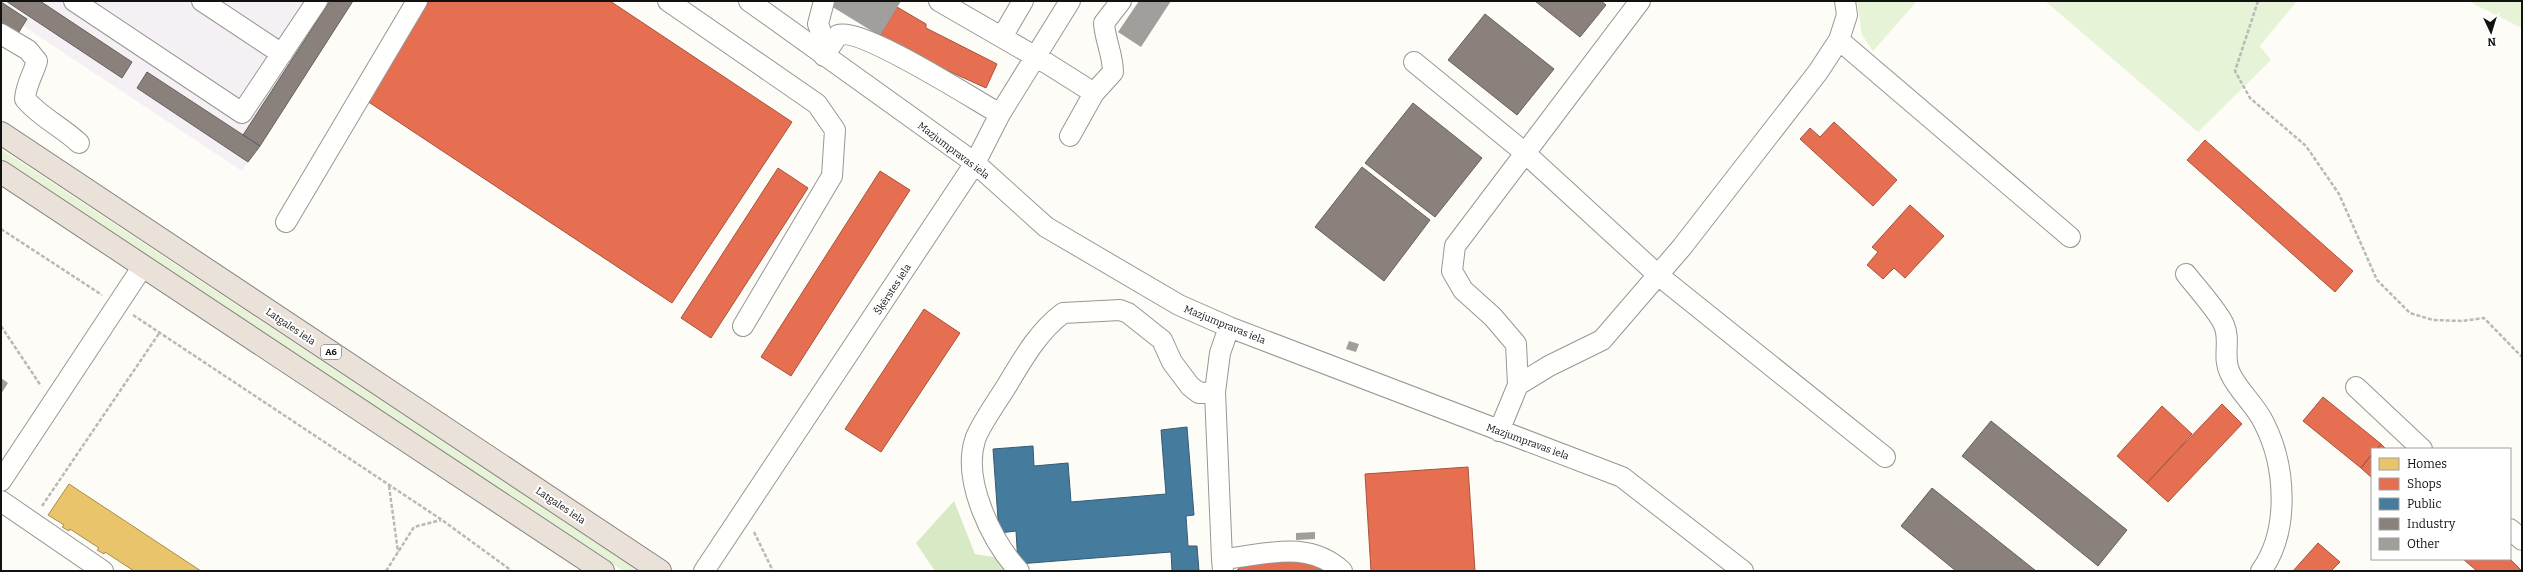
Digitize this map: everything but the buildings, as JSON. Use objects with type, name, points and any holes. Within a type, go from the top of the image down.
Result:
[{"type":"highway","name":"Latgales iela","points":[[1,133],[660,571]]},
{"type":"highway","points":[[1,172],[604,571]]},
{"type":"street","points":[[74,1],[242,113],[317,1]]},
{"type":"street","points":[[202,1],[282,54]]},
{"type":"street","points":[[286,222],[417,1]]},
{"type":"street","points":[[668,1],[817,104],[835,130],[832,176],[743,326]]},
{"type":"street","name":"Mazjumpravas iela","points":[[749,1],[826,53],[975,163],[1046,227],[1179,306],[1229,327],[1622,477],[1743,571]]},
{"type":"street","points":[[824,1],[818,24],[826,53]]},
{"type":"street","points":[[939,1],[1035,56],[1094,93]]},
{"type":"street","points":[[1002,37],[1023,1]]},
{"type":"street","name":"Šķērstes iela","points":[[704,571],[975,163],[1000,114],[1070,1]]},
{"type":"street","points":[[1070,136],[1094,93],[1113,72],[1113,58],[1105,37],[1104,23],[1121,1]]},
{"type":"street","points":[[1499,431],[1518,385],[1516,344],[1493,317],[1463,290],[1452,271],[1455,246],[1524,152],[1640,1]]},
{"type":"street","points":[[1518,385],[1549,366],[1602,340],[1682,247],[1813,79],[1839,40],[1847,15],[1844,1]]},
{"type":"street","points":[[826,53],[838,35],[844,33],[856,36],[908,62],[1000,114]]},
{"type":"street","points":[[1,34],[28,50],[37,61],[34,74],[26,84],[25,99],[33,108],[62,128],[78,143]]},
{"type":"street","points":[[1839,40],[2070,237]]},
{"type":"street","points":[[1414,62],[1524,152],[1658,275],[1885,457]]},
{"type":"street","points":[[1,481],[143,266]]},
{"type":"street","points":[[2186,274],[2224,324],[2226,366],[2239,388],[2264,422],[2275,452],[2281,498],[2281,526],[2273,551],[2261,571]]},
{"type":"street","points":[[1019,571],[991,532],[979,504],[973,470],[975,440],[1027,351],[1056,318],[1063,313],[1120,310],[1128,313],[1162,340],[1172,362],[1190,386],[1199,393],[1215,392]]},
{"type":"street","points":[[1229,327],[1220,353],[1215,392],[1222,565],[1292,551],[1320,555],[1342,571]]},
{"type":"street","points":[[2356,387],[2421,448]]},
{"type":"street","points":[[1,501],[103,571]]},
{"type":"street","points":[[2511,530],[2522,540]]},
{"type":"path","points":[[2258,1],[2235,71],[2250,98],[2306,146],[2339,194],[2377,280],[2410,313],[2433,320],[2462,321],[2484,318],[2522,357]]},
{"type":"path","points":[[1,229],[160,332],[442,520],[512,571]]},
{"type":"path","points":[[1,326],[52,403]]},
{"type":"path","points":[[31,523],[160,332]]},
{"type":"path","points":[[389,485],[398,552]]},
{"type":"path","points":[[745,511],[773,571]]},
{"type":"path","points":[[386,571],[414,527],[442,520]]},
{"type":"shaded area","points":[[1,1],[353,1],[242,171],[1,11]]},
{"type":"green space","points":[[1857,1],[1917,1],[1873,51],[1862,35]]},
{"type":"green space","points":[[2045,1],[2297,1],[2260,46],[2271,60],[2198,132]]},
{"type":"green space","points":[[2468,1],[2522,1],[2522,28]]},
{"type":"green space","points":[[1,149],[639,571],[623,571],[1,162]]},
{"type":"green space","points":[[954,501],[975,554],[1012,560],[1013,571],[935,571],[916,543]]}]
